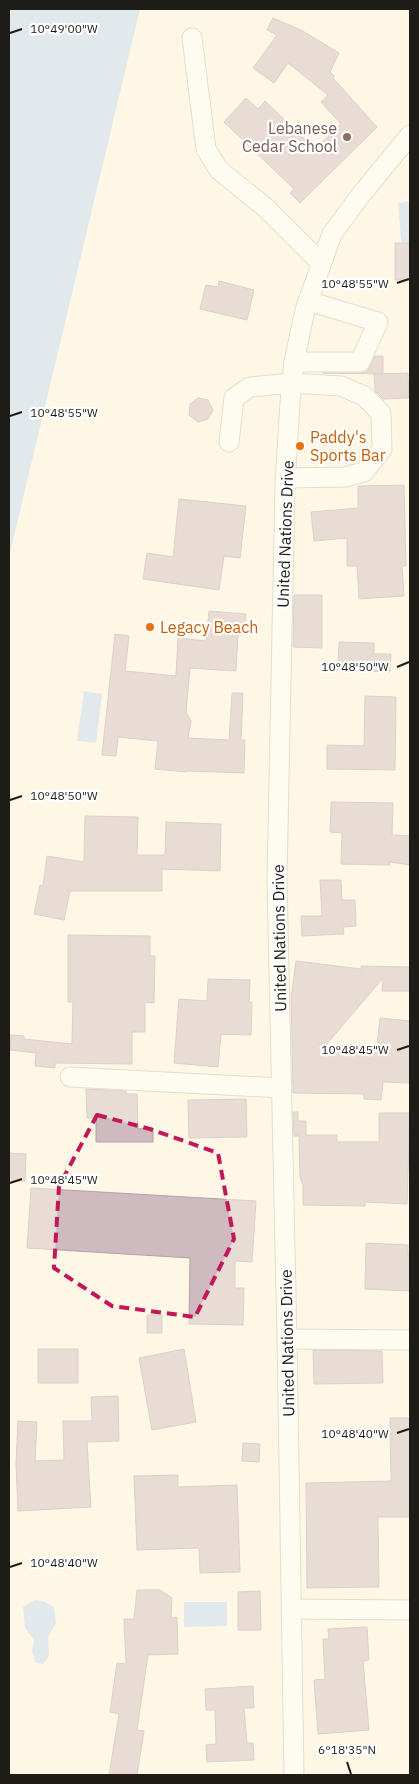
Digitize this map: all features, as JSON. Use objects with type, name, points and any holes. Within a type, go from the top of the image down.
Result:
[{"type":"street","points":[[192,38],[206,149],[219,170],[266,208],[321,263]]},
{"type":"street","name":"United Nations Drive","points":[[294,1775],[282,1088],[276,880],[286,478],[292,383],[294,362],[308,301],[332,234],[360,196],[410,135]]},
{"type":"street","points":[[294,362],[360,362],[378,322],[308,301]]},
{"type":"street","points":[[229,442],[234,398],[250,387],[292,383],[341,386],[364,396],[380,413],[382,449],[364,472],[345,477],[286,478]]},
{"type":"street","points":[[70,1077],[282,1088]]},
{"type":"street","points":[[287,1339],[410,1340]]},
{"type":"street","points":[[291,1609],[410,1610]]},
{"type":"highlighted area","points":[[97,1115],[150,1129],[218,1153],[234,1239],[195,1317],[112,1306],[54,1268],[59,1186]]},
{"type":"water","points":[[9,9],[140,9],[9,557]]},
{"type":"water","points":[[410,201],[410,250],[402,251],[398,203]]},
{"type":"water","points":[[84,691],[102,694],[96,743],[77,741]]},
{"type":"water","points":[[35,1600],[43,1601],[54,1607],[56,1623],[48,1637],[49,1656],[43,1664],[36,1663],[32,1652],[34,1640],[25,1628],[23,1607]]},
{"type":"water","points":[[184,1602],[227,1602],[227,1626],[184,1627]]},
{"type":"building","points":[[273,18],[301,30],[339,53],[330,72],[334,76],[333,78],[377,127],[300,203],[290,193],[294,189],[224,122],[246,98],[258,109],[265,101],[315,149],[341,124],[321,102],[328,95],[288,63],[274,83],[253,68],[277,35],[267,30]]},
{"type":"building","points":[[395,243],[410,243],[410,280],[395,280]]},
{"type":"building","points":[[219,281],[254,290],[247,320],[200,309],[206,285],[218,287]]},
{"type":"building","points":[[375,356],[383,356],[383,374],[323,373],[366,372]]},
{"type":"building","points":[[408,373],[409,398],[383,399],[375,391],[374,374]]},
{"type":"building","points":[[198,398],[208,400],[213,410],[208,419],[198,422],[189,415],[190,404]]},
{"type":"building","points":[[404,485],[406,566],[402,566],[404,596],[359,599],[357,566],[347,566],[347,538],[314,541],[311,512],[358,508],[358,486]]},
{"type":"building","points":[[179,499],[246,506],[240,558],[224,556],[219,590],[143,579],[147,553],[173,557]]},
{"type":"building","points":[[294,595],[322,595],[322,648],[293,647]]},
{"type":"building","points":[[209,611],[246,614],[244,635],[238,635],[236,671],[190,668],[186,712],[191,721],[188,738],[229,740],[232,693],[243,693],[241,740],[245,740],[244,773],[186,772],[155,769],[158,741],[118,737],[116,756],[102,755],[115,634],[129,636],[125,671],[176,676],[178,638],[206,641]]},
{"type":"building","points":[[339,642],[374,643],[374,654],[391,654],[390,672],[338,670]]},
{"type":"building","points":[[365,696],[396,697],[395,770],[327,769],[327,745],[364,746]]},
{"type":"building","points":[[331,802],[393,803],[392,835],[410,836],[410,865],[390,862],[390,865],[341,864],[342,833],[330,832]]},
{"type":"building","points":[[85,816],[138,817],[137,855],[165,855],[166,822],[221,824],[220,871],[162,869],[162,891],[70,891],[64,920],[34,914],[40,885],[43,886],[47,856],[84,862]]},
{"type":"building","points":[[320,880],[341,880],[342,900],[355,900],[356,926],[343,927],[344,934],[302,936],[301,916],[322,916]]},
{"type":"building","points":[[68,935],[150,936],[150,956],[155,956],[154,1003],[145,1002],[145,1032],[132,1032],[132,1064],[55,1063],[55,1068],[35,1066],[36,1053],[10,1050],[11,1035],[24,1036],[24,1039],[72,1044],[73,1002],[68,1002]]},
{"type":"building","points":[[296,961],[361,969],[361,966],[410,967],[410,991],[382,991],[383,978],[326,1045],[377,1046],[380,1018],[410,1021],[410,1083],[383,1082],[381,1100],[364,1099],[364,1094],[293,1093],[291,992]]},
{"type":"building","points":[[208,979],[250,980],[249,1002],[252,1002],[251,1035],[221,1034],[218,1067],[174,1063],[179,999],[207,1001]]},
{"type":"building","points":[[86,1089],[126,1091],[126,1094],[137,1094],[138,1129],[153,1128],[153,1142],[96,1142],[96,1118],[87,1118]]},
{"type":"building","points":[[246,1099],[247,1137],[189,1138],[188,1100]]},
{"type":"building","points":[[293,1112],[298,1112],[298,1121],[306,1121],[306,1135],[337,1135],[337,1142],[379,1142],[379,1113],[410,1113],[407,1204],[365,1202],[365,1206],[303,1205],[299,1136],[294,1136]]},
{"type":"building","points":[[9,1153],[26,1154],[25,1181],[9,1181]]},
{"type":"building","points":[[31,1188],[256,1201],[252,1262],[235,1261],[235,1288],[244,1288],[243,1325],[189,1324],[190,1258],[27,1248]]},
{"type":"building","points":[[366,1243],[408,1245],[408,1255],[410,1256],[410,1291],[365,1289]]},
{"type":"building","points":[[147,1315],[162,1315],[162,1333],[147,1333]]},
{"type":"building","points":[[38,1349],[78,1349],[78,1383],[38,1383]]},
{"type":"building","points":[[184,1349],[196,1422],[152,1430],[139,1358]]},
{"type":"building","points":[[313,1350],[382,1351],[383,1383],[314,1384]]},
{"type":"building","points":[[118,1396],[119,1441],[87,1442],[91,1507],[18,1511],[16,1463],[18,1421],[37,1422],[35,1461],[64,1460],[63,1421],[92,1421],[91,1397]]},
{"type":"building","points":[[390,1418],[410,1418],[410,1517],[378,1517],[379,1587],[307,1588],[306,1483],[391,1481]]},
{"type":"building","points":[[243,1443],[260,1444],[259,1462],[242,1461]]},
{"type":"building","points":[[178,1475],[178,1487],[237,1485],[240,1572],[200,1573],[199,1548],[137,1550],[134,1476]]},
{"type":"building","points":[[137,1590],[160,1590],[172,1598],[171,1618],[177,1617],[178,1654],[148,1655],[137,1730],[144,1731],[137,1775],[109,1775],[119,1714],[110,1712],[117,1663],[126,1664],[124,1619],[134,1619]]},
{"type":"building","points":[[260,1591],[261,1630],[238,1630],[238,1592]]},
{"type":"building","points":[[367,1627],[369,1660],[363,1661],[369,1730],[318,1734],[314,1680],[325,1679],[323,1639],[329,1639],[328,1629]]},
{"type":"building","points":[[253,1686],[254,1708],[244,1708],[247,1743],[253,1743],[254,1760],[207,1762],[206,1745],[216,1744],[215,1710],[206,1710],[205,1689]]},
{"type":"place","name":"Lebanese Cedar School","points":[[347,137]]},
{"type":"place","name":"Paddy's Sports Bar","points":[[300,446]]},
{"type":"place","name":"Legacy Beach","points":[[150,627]]}]
